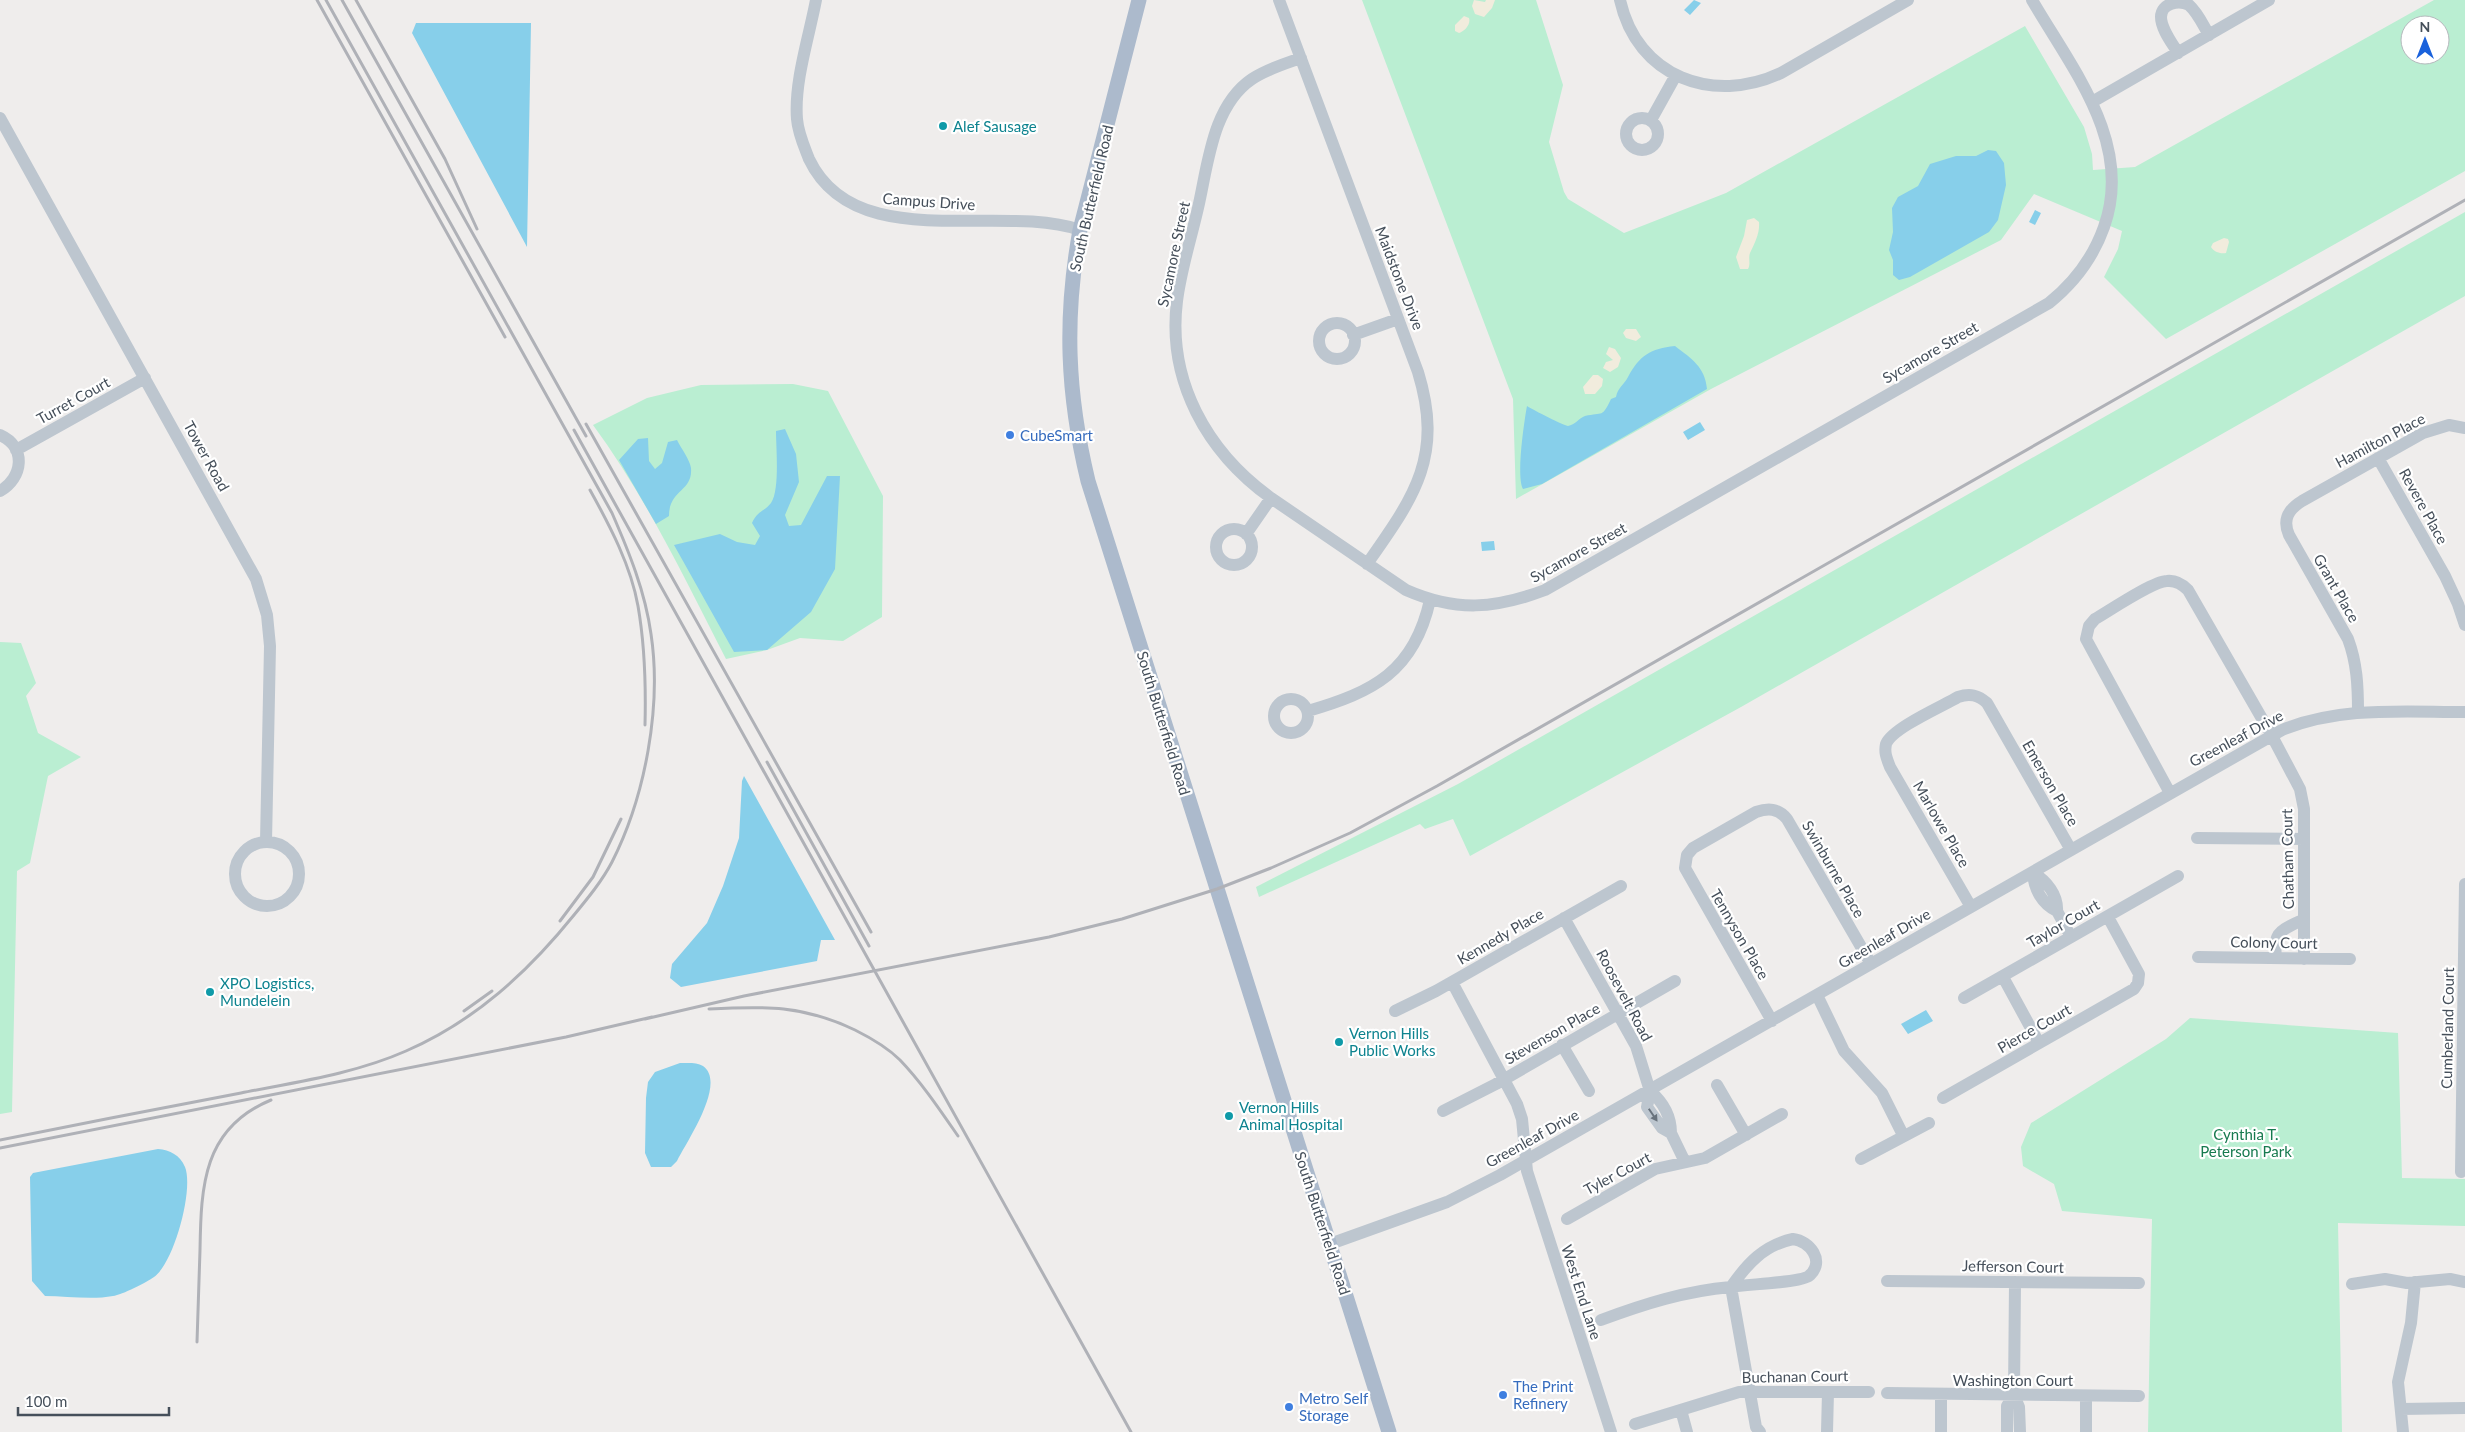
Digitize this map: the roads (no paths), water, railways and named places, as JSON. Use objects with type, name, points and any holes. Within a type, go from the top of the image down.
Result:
[{"type":"main road","name":"South Butterfield Road","points":[[1139,0],[1080,230],[1071,294],[1069,344],[1071,395],[1082,454],[1174,756],[1390,1432]]},
{"type":"street","name":"Campus Drive","points":[[816,0],[799,86],[797,121],[802,143],[814,170],[825,183],[852,204],[880,215],[905,219],[1050,222],[1080,230]]},
{"type":"street","name":"Maidstone Drive","points":[[1279,0],[1425,393],[1428,440],[1423,468],[1406,508],[1367,564]]},
{"type":"street","points":[[1620,0],[1629,26],[1642,46],[1658,63],[1676,75],[1709,86],[1739,87],[1765,81],[1908,0]]},
{"type":"street","name":"Sycamore Street","points":[[1300,58],[1252,79],[1227,106],[1218,124],[1177,302],[1175,332],[1180,371],[1195,413],[1224,457],[1256,487],[1406,590],[1430,600],[1453,605],[1497,605],[1516,601],[1545,590],[2049,302],[2064,291],[2090,258],[2099,242],[2108,216],[2113,190],[2111,154],[2101,121],[2092,102],[2032,0]]},
{"type":"street","points":[[2178,53],[2161,17],[2163,9],[2168,3],[2182,0],[2188,3],[2209,35]]},
{"type":"street","points":[[2092,102],[2269,0]]},
{"type":"street","points":[[1651,120],[1676,75]]},
{"type":"street","name":"Tower Road","points":[[0,118],[246,558],[262,597],[270,646],[266,842]]},
{"type":"street","points":[[1353,335],[1398,319]]},
{"type":"street","name":"Turret Court","points":[[16,450],[145,378]]},
{"type":"street","name":"Hamilton Place","points":[[2312,495],[2415,436],[2438,427],[2465,428]]},
{"type":"street","points":[[0,435],[8,439],[16,450],[19,469],[9,486],[0,491]]},
{"type":"street","name":"Revere Place","points":[[2378,458],[2445,576],[2464,617]]},
{"type":"street","name":"Grant Place","points":[[2312,495],[2292,507],[2288,514],[2286,529],[2348,639],[2355,657],[2358,684],[2358,712]]},
{"type":"street","points":[[1246,534],[1271,498]]},
{"type":"street","name":"Chatham Court","points":[[2170,793],[2095,659],[2086,639],[2092,622],[2164,581],[2182,585],[2200,612],[2272,736],[2300,790],[2304,809],[2304,959]]},
{"type":"street","points":[[1308,711],[1359,694],[1396,668],[1413,646],[1420,632],[1430,600]]},
{"type":"street","name":"Emerson Place","points":[[1886,757],[1887,743],[1896,732],[1958,697],[1966,695],[1981,698],[1987,703],[2070,850]]},
{"type":"street","name":"Greenleaf Drive","points":[[1330,1244],[1446,1202],[1526,1161],[2034,873],[2070,850],[2170,793],[2294,725],[2318,718],[2358,712],[2465,712]]},
{"type":"street","name":"Marlowe Place","points":[[1886,757],[1972,907]]},
{"type":"street","name":"Tennyson Place","points":[[1772,1021],[1686,874],[1685,861],[1693,848],[1756,812],[1766,808],[1784,815]]},
{"type":"street","name":"Swinburne Place","points":[[1784,815],[1871,964]]},
{"type":"street","points":[[2197,838],[2304,839]]},
{"type":"street","points":[[266,842],[282,846],[293,855],[299,870],[299,878],[294,893],[282,903],[268,907],[257,905],[247,900],[240,893],[234,879],[236,863],[241,854],[248,848],[266,842]]},
{"type":"street","points":[[2034,873],[2034,884],[2047,907],[2056,911],[2071,937]]},
{"type":"street","name":"Taylor Court","points":[[1964,998],[2178,876]]},
{"type":"street","name":"Cumberland Court","points":[[2462,1172],[2465,884]]},
{"type":"street","name":"Kennedy Place","points":[[1395,1012],[1452,982],[1621,886]]},
{"type":"street","name":"Pierce Court","points":[[1943,1098],[2134,989],[2138,983],[2139,974],[2108,917]]},
{"type":"street","name":"Roosevelt Road","points":[[1564,918],[1636,1046],[1650,1090]]},
{"type":"street","points":[[2276,958],[2275,938],[2280,931],[2304,920]]},
{"type":"street","name":"Colony Court","points":[[2198,957],[2350,959]]},
{"type":"street","points":[[2003,977],[2040,1042]]},
{"type":"street","name":"Stevenson Place","points":[[1443,1110],[1504,1079],[1675,980]]},
{"type":"street","name":"West End Lane","points":[[1452,982],[1504,1079],[1522,1119],[1527,1172],[1611,1432]]},
{"type":"street","points":[[1817,995],[1844,1051],[1882,1093],[1903,1135]]},
{"type":"street","points":[[1562,1045],[1589,1091]]},
{"type":"street","points":[[1718,1085],[1746,1135]]},
{"type":"street","points":[[1650,1090],[1647,1107],[1662,1128],[1671,1133],[1685,1162]]},
{"type":"street","name":"Tyler Court","points":[[1566,1219],[1656,1169],[1705,1158],[1782,1114]]},
{"type":"street","points":[[1861,1159],[1903,1135],[1929,1124]]},
{"type":"street","points":[[1601,1320],[1647,1303],[1699,1290],[1731,1287],[1774,1281],[1798,1281],[1805,1279],[1814,1269],[1816,1262],[1812,1249],[1801,1240],[1776,1244],[1747,1264],[1731,1287],[1751,1392],[1756,1430]]},
{"type":"street","points":[[2352,1284],[2385,1279],[2415,1282],[2450,1279],[2465,1282]]},
{"type":"street","name":"Jefferson Court","points":[[1887,1281],[2139,1283]]},
{"type":"street","points":[[2015,1282],[2014,1395],[2020,1407],[2020,1432]]},
{"type":"street","points":[[2404,1432],[2399,1374],[2411,1323],[2415,1282]]},
{"type":"street","name":"Buchanan Court","points":[[1635,1424],[1739,1392],[1869,1392]]},
{"type":"street","points":[[1827,1432],[1828,1392]]},
{"type":"street","name":"Washington Court","points":[[1886,1394],[1940,1396],[2138,1396]]},
{"type":"street","points":[[2007,1432],[2007,1406],[2014,1395]]},
{"type":"street","points":[[1940,1396],[1940,1432]]},
{"type":"street","points":[[2086,1396],[2086,1432]]},
{"type":"street","points":[[2401,1409],[2465,1408]]},
{"type":"street","points":[[1680,1410],[1688,1432]]},
{"type":"water","points":[[1694,0],[1701,3],[1690,15],[1684,10]]},
{"type":"water","points":[[416,23],[531,23],[527,247],[412,33]]},
{"type":"water","points":[[1988,150],[1996,151],[2004,163],[2006,185],[1998,220],[1989,232],[1910,277],[1899,280],[1893,275],[1893,260],[1889,250],[1893,232],[1892,208],[1898,197],[1918,186],[1930,164],[1956,156],[1976,156]]},
{"type":"water","points":[[2035,210],[2041,213],[2035,225],[2029,222]]},
{"type":"water","points":[[1675,346],[1697,364],[1704,375],[1707,389],[1542,484],[1523,489],[1520,462],[1527,406],[1568,426],[1585,416],[1604,412],[1611,399],[1616,397],[1632,369],[1642,358],[1652,351]]},
{"type":"water","points":[[1700,422],[1705,430],[1688,440],[1683,432]]},
{"type":"water","points":[[785,429],[796,454],[799,482],[785,515],[789,526],[801,525],[827,476],[840,476],[835,569],[811,612],[767,650],[734,652],[674,545],[720,534],[737,542],[755,545],[760,536],[752,523],[759,513],[771,503],[774,497],[777,479],[776,431]]},
{"type":"water","points":[[648,438],[649,461],[655,469],[662,463],[668,442],[677,440],[691,468],[691,476],[685,487],[673,500],[669,516],[656,524],[619,460],[638,439]]},
{"type":"water","points":[[1494,541],[1495,550],[1482,551],[1481,542]]},
{"type":"water","points":[[744,776],[835,940],[821,940],[817,961],[681,987],[670,978],[672,964],[707,923],[723,886],[739,838],[742,781]]},
{"type":"water","points":[[1926,1010],[1933,1021],[1908,1034],[1901,1024]]},
{"type":"water","points":[[680,1063],[695,1063],[703,1066],[709,1074],[708,1098],[696,1127],[677,1161],[671,1167],[651,1167],[645,1153],[648,1082],[655,1072]]},
{"type":"water","points":[[158,1149],[177,1156],[185,1167],[187,1177],[187,1192],[180,1225],[169,1257],[161,1269],[151,1279],[117,1295],[96,1298],[45,1296],[32,1281],[30,1177],[33,1173]]},
{"type":"railway","points":[[317,0],[505,337]]},
{"type":"railway","points":[[0,1140],[325,1077],[386,1059],[431,1039],[455,1025],[499,993],[556,936],[590,896],[608,869],[624,837],[634,809],[648,751],[652,721],[654,662],[645,602],[630,557],[612,513],[326,0]]},
{"type":"railway","points":[[342,0],[586,436]]},
{"type":"railway","points":[[356,0],[445,159],[477,229]]},
{"type":"railway","points":[[645,1019],[744,996],[1049,937],[1122,919],[1217,889],[1271,868],[1350,833],[1437,786],[2465,200]]},
{"type":"railway","points":[[586,424],[871,932]]},
{"type":"railway","points":[[574,430],[1131,1432]]},
{"type":"railway","points":[[590,490],[619,546],[635,591],[644,651],[645,725]]},
{"type":"railway","points":[[767,762],[869,946]]},
{"type":"railway","points":[[560,921],[593,877],[621,819]]},
{"type":"railway","points":[[464,1011],[492,991]]},
{"type":"railway","points":[[709,1009],[784,1009],[818,1016],[861,1033],[884,1047],[900,1060],[923,1087],[958,1136]]},
{"type":"railway","points":[[0,1148],[566,1037],[652,1017]]},
{"type":"railway","points":[[197,1342],[202,1204],[210,1162],[219,1143],[231,1126],[248,1112],[271,1100]]},
{"type":"place","name":"Alef Sausage","points":[[943,126]]},
{"type":"place","name":"CubeSmart","points":[[1010,435]]},
{"type":"place","name":"XPO Logistics, Mundelein","points":[[210,992]]},
{"type":"place","name":"Vernon Hills Public Works","points":[[1339,1042]]},
{"type":"place","name":"Vernon Hills Animal Hospital","points":[[1229,1116]]},
{"type":"place","name":"The Print Refinery","points":[[1503,1395]]},
{"type":"place","name":"Metro Self Storage","points":[[1289,1407]]},
{"type":"park label","name":"Cynthia T. Peterson Park","points":[[2246,1142]]}]
